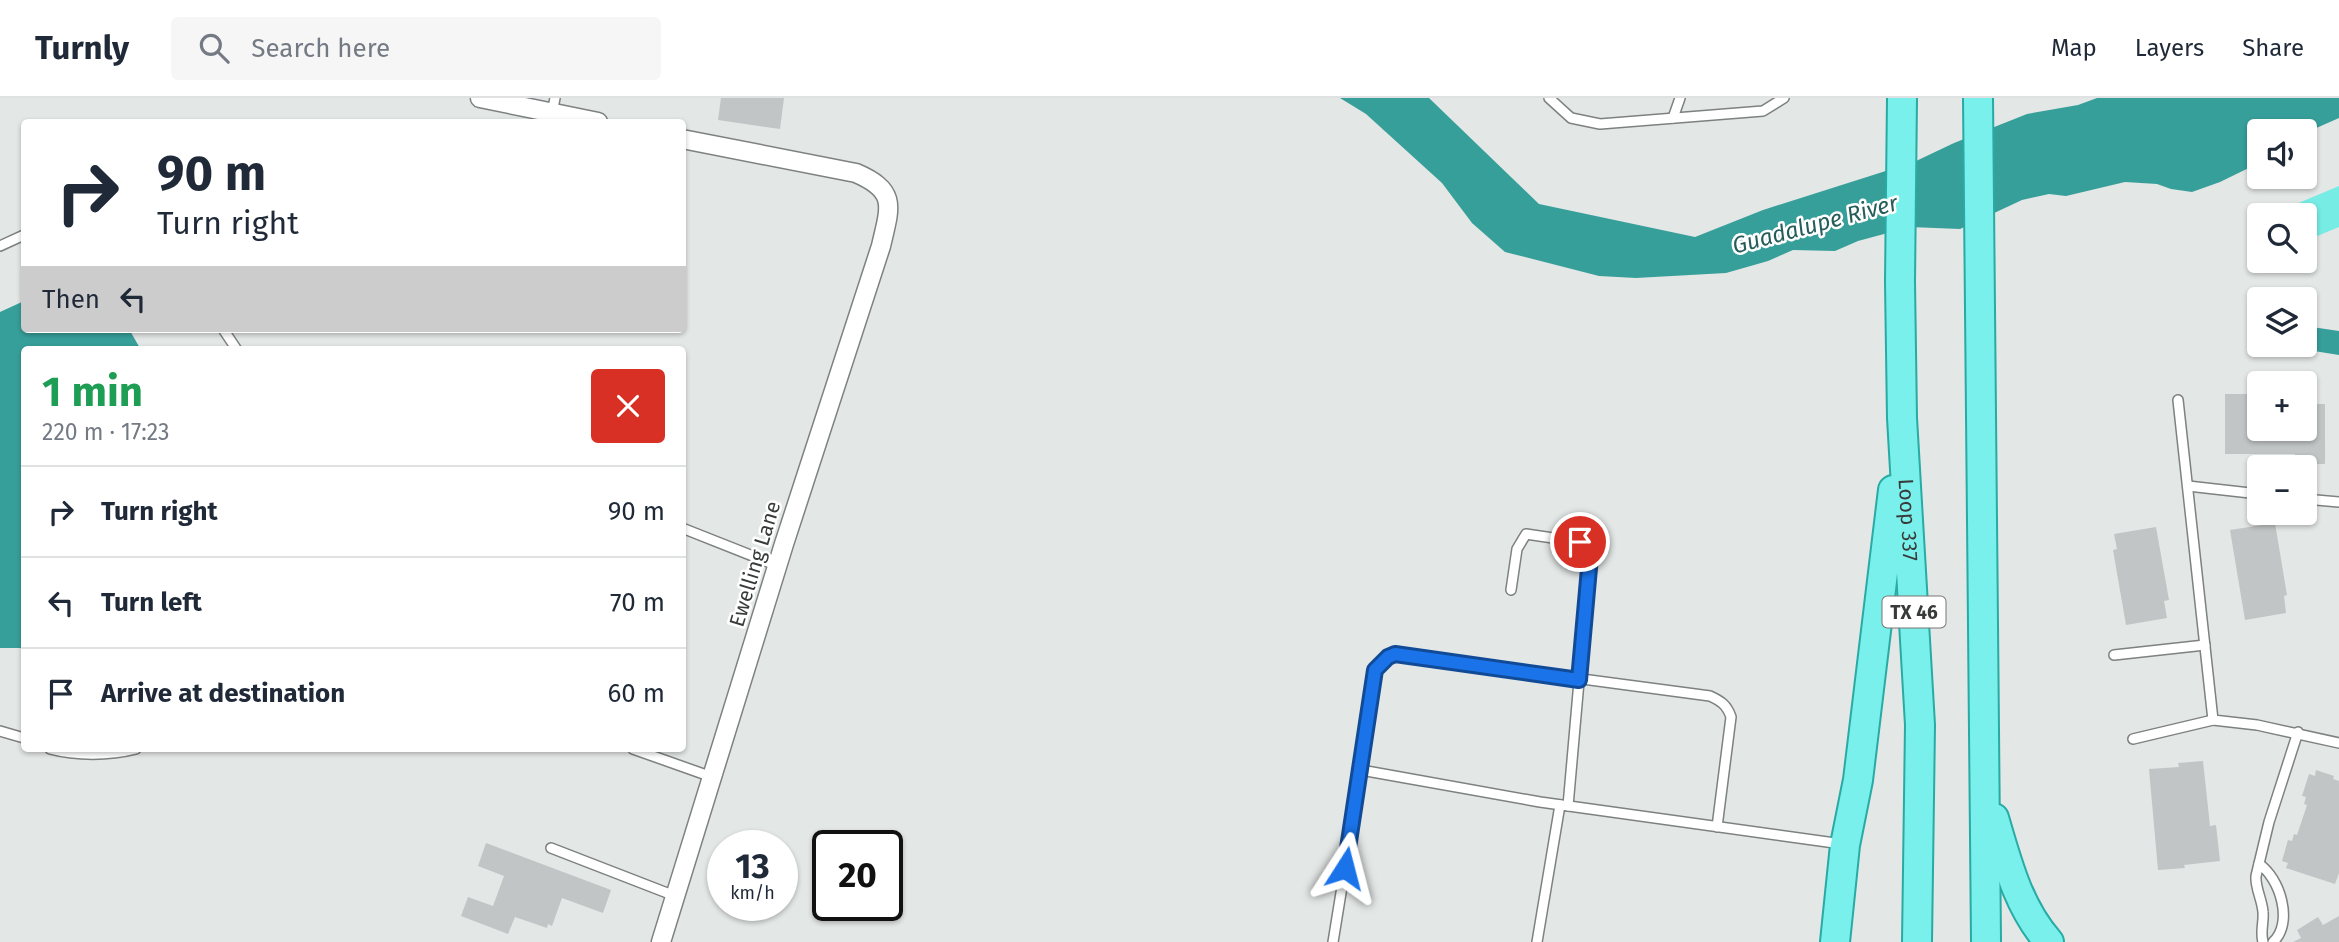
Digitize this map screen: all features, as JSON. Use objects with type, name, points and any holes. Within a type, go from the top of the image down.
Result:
[{"type":"main road","name":"Loop 337","points":[[1902,98],[1902,418],[1920,724],[1917,942]]},
{"type":"main road","points":[[1978,98],[1986,942]]},
{"type":"main road","points":[[1835,942],[1845,845],[1858,780],[1902,418]]},
{"type":"main road","points":[[1984,783],[2013,880],[2031,920],[2049,942]]},
{"type":"street","points":[[480,98],[553,105],[590,119]]},
{"type":"street","name":"Ewelling Lane","points":[[661,942],[881,246],[888,199],[883,189],[874,181],[856,173],[686,140]]},
{"type":"lane","points":[[1549,98],[1571,118],[1600,124],[1763,111],[1784,98]]},
{"type":"lane","points":[[1673,118],[1680,98]]},
{"type":"lane","points":[[0,246],[21,236]]},
{"type":"lane","points":[[2178,400],[2213,720]]},
{"type":"lane","points":[[2188,486],[2247,493]]},
{"type":"lane","points":[[2317,500],[2339,502]]},
{"type":"lane","points":[[686,530],[778,566]]},
{"type":"lane","points":[[1511,590],[1517,549],[1526,534],[1580,542],[1587,548],[1590,557],[1579,680],[1564,805],[1538,942]]},
{"type":"lane","points":[[2114,655],[2205,645]]},
{"type":"lane","points":[[1333,942],[1375,670],[1395,654],[1710,696],[1724,704],[1731,716],[1717,827]]},
{"type":"lane","points":[[2133,739],[2213,720],[2298,732],[2339,743]]},
{"type":"lane","points":[[0,730],[21,737]]},
{"type":"lane","points":[[2263,942],[2263,909],[2256,881],[2266,834],[2298,732]]},
{"type":"lane","points":[[60,752],[112,752]]},
{"type":"lane","points":[[641,752],[712,777]]},
{"type":"lane","points":[[1361,770],[1564,805],[1845,845]]},
{"type":"lane","points":[[551,848],[675,896]]},
{"type":"lane","points":[[2259,864],[2273,878],[2281,902],[2281,932],[2273,942]]},
{"type":"shaded area","points":[[2339,186],[2339,227],[2317,236],[2317,203],[2299,203]]},
{"type":"water","name":"Guadalupe River","points":[[1340,98],[1429,98],[1539,204],[1695,237],[1763,210],[1914,162],[2027,114],[2078,105],[2097,98],[2339,98],[2339,118],[2317,128],[2317,119],[2247,119],[2247,169],[2192,192],[2157,184],[2125,182],[2066,196],[2049,194],[2022,200],[1960,229],[1910,227],[1858,241],[1835,251],[1793,250],[1768,261],[1726,273],[1636,278],[1599,276],[1505,252],[1472,223],[1442,183],[1366,114]]},
{"type":"water","points":[[21,302],[21,333],[131,333],[139,346],[21,346],[21,648],[0,648],[0,312]]},
{"type":"water","points":[[2317,328],[2339,331],[2339,355],[2317,351]]},
{"type":"building","points":[[721,98],[784,98],[780,129],[718,120]]},
{"type":"building","points":[[2225,394],[2247,394],[2247,441],[2317,441],[2317,404],[2325,404],[2325,464],[2317,464],[2317,455],[2225,454]]},
{"type":"building","points":[[2275,525],[2287,595],[2284,596],[2286,613],[2245,620],[2230,530]]},
{"type":"building","points":[[2156,527],[2169,600],[2164,601],[2167,618],[2126,625],[2113,550],[2117,549],[2114,534]]},
{"type":"building","points":[[2203,761],[2210,826],[2216,825],[2220,861],[2158,870],[2149,769],[2179,767],[2178,763]]},
{"type":"building","points":[[2316,770],[2334,776],[2333,779],[2339,781],[2339,873],[2335,884],[2286,868],[2288,863],[2282,861],[2288,840],[2292,841],[2294,834],[2297,835],[2307,805],[2304,804],[2306,797],[2302,796],[2309,774],[2315,776]]},
{"type":"building","points":[[486,843],[611,890],[603,913],[562,898],[552,926],[548,924],[547,928],[515,917],[508,934],[461,916],[468,897],[493,906],[504,876],[478,866]]},
{"type":"building","points":[[2339,916],[2339,942],[2293,942],[2301,938],[2297,930],[2318,917],[2323,925]]},
{"type":"route","points":[[1345,868],[1375,670],[1395,654],[1579,680],[1590,557],[1587,548],[1580,542]]}]
